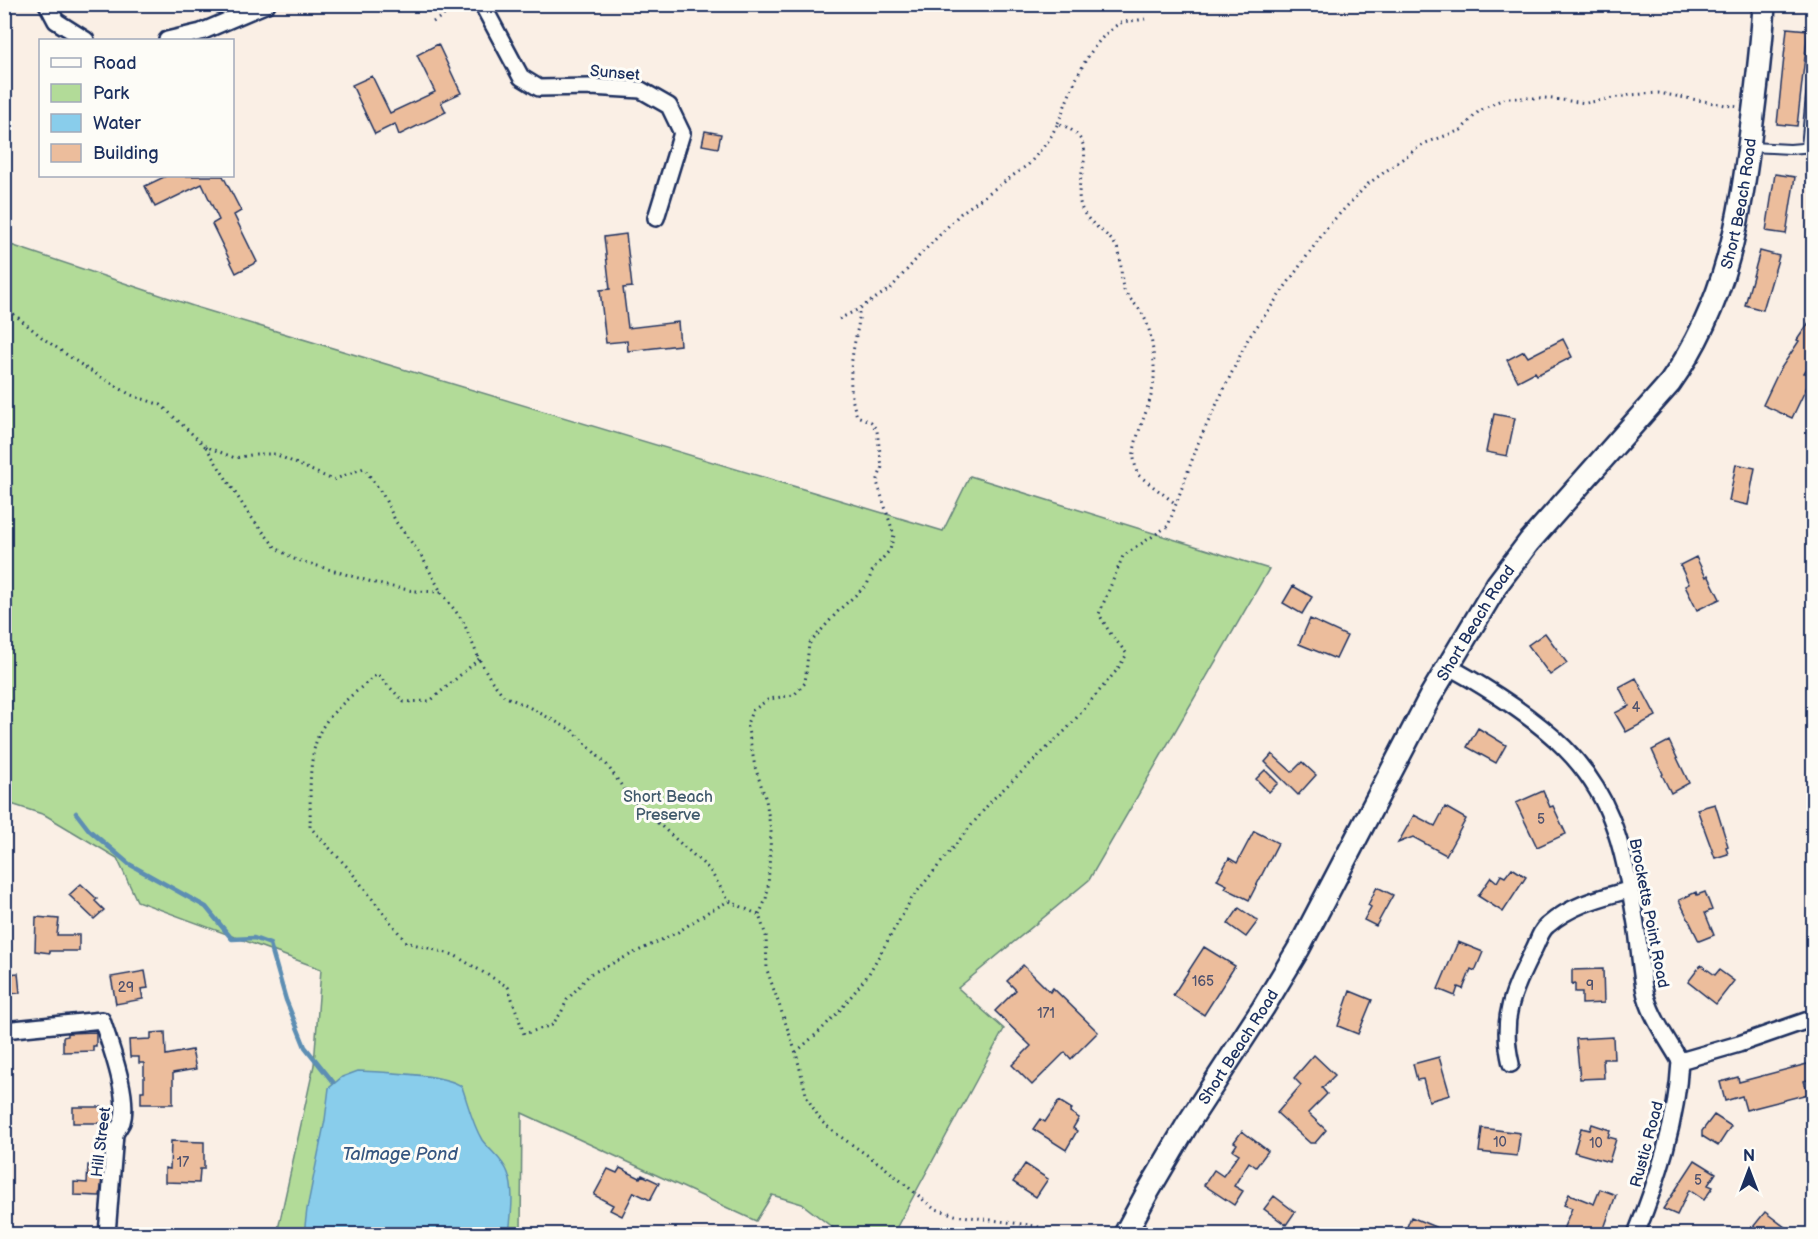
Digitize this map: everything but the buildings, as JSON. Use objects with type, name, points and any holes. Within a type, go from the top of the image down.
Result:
[{"type":"main road","name":"Short Beach Road","points":[[1125,1234],[1187,1125],[1299,948],[1447,666],[1498,583],[1522,551],[1670,383],[1688,358],[1705,326],[1730,255],[1741,200],[1754,110],[1764,4]]},
{"type":"street","points":[[47,4],[56,21],[84,39]]},
{"type":"street","points":[[171,39],[201,32],[267,4]]},
{"type":"street","name":"Sunset","points":[[482,4],[521,77],[539,88],[591,87],[641,90],[669,106],[682,133],[656,218]]},
{"type":"street","name":"Brocketts Point Road","points":[[1447,666],[1467,676],[1527,715],[1553,735],[1577,761],[1598,791],[1621,848],[1636,924],[1646,997],[1659,1026],[1680,1061]]},
{"type":"street","points":[[1511,1065],[1506,1043],[1508,1012],[1522,973],[1545,927],[1568,910],[1628,890]]},
{"type":"street","points":[[1680,1061],[1739,1044],[1814,1018]]},
{"type":"street","name":"Hill Street","points":[[4,1030],[102,1020],[118,1072],[123,1100],[122,1120],[115,1134],[107,1234]]},
{"type":"street","name":"Rustic Road","points":[[1636,1234],[1668,1142],[1679,1089],[1680,1061]]},
{"type":"lane","points":[[1749,147],[1768,149],[1810,147],[1814,65]]},
{"type":"path","points":[[433,22],[461,4]]},
{"type":"path","points":[[838,319],[859,309],[891,288],[962,213],[1029,164],[1049,140],[1081,70],[1094,49],[1119,24],[1145,19]]},
{"type":"path","points":[[796,1053],[821,1030],[861,983],[912,898],[992,800],[1066,729],[1117,670],[1127,654],[1110,633],[1099,614],[1123,556],[1168,526],[1199,441],[1248,339],[1329,225],[1368,183],[1423,144],[1461,130],[1479,111],[1505,98],[1545,98],[1586,103],[1629,95],[1658,93],[1754,110]]},
{"type":"path","points":[[1058,123],[1070,128],[1080,138],[1086,158],[1079,194],[1084,213],[1115,244],[1122,261],[1124,289],[1143,314],[1150,338],[1155,370],[1150,405],[1138,433],[1134,454],[1137,474],[1176,504]]},
{"type":"path","points":[[4,306],[44,339],[86,368],[131,395],[161,405],[205,446],[248,513],[276,548],[294,559],[382,585],[414,591],[441,592]]},
{"type":"path","points":[[859,309],[860,320],[850,368],[852,403],[856,416],[871,422],[877,431],[882,467],[877,482],[894,535],[890,550],[873,569],[867,585],[841,608],[809,644],[805,683],[794,695],[769,699],[752,711],[747,724],[755,767],[766,800],[771,832],[768,888],[759,915],[766,936],[766,970],[796,1053],[807,1098],[822,1122],[838,1136],[883,1166],[933,1208],[955,1215],[1036,1226],[1058,1234]]},
{"type":"path","points":[[205,446],[235,458],[256,454],[275,454],[333,480],[364,468],[383,495],[396,522],[421,555],[441,592],[463,621],[491,680],[504,696],[573,731],[607,765],[631,799],[709,869],[729,901],[759,915]]},
{"type":"path","points":[[479,658],[430,701],[404,702],[377,674],[337,710],[319,732],[311,761],[310,826],[349,869],[406,942],[454,956],[508,987],[524,1034],[552,1025],[567,1000],[590,974],[678,932],[729,901]]},
{"type":"green space","name":"Short Beach Preserve","points":[[5,243],[199,308],[943,531],[970,476],[1269,569],[1089,880],[958,988],[1004,1029],[893,1234],[841,1234],[802,1204],[772,1195],[756,1221],[522,1113],[521,1234],[277,1234],[314,1065],[321,969],[137,901],[117,858],[45,815],[5,802]]},
{"type":"water","name":"Talmage Pond","points":[[358,1071],[429,1076],[462,1087],[482,1140],[503,1163],[508,1173],[512,1196],[509,1234],[304,1234],[329,1088],[342,1077]]},
{"type":"waterway","points":[[76,813],[89,830],[129,864],[206,907],[232,939],[254,938],[270,944],[286,1000],[305,1047],[333,1082]]}]
